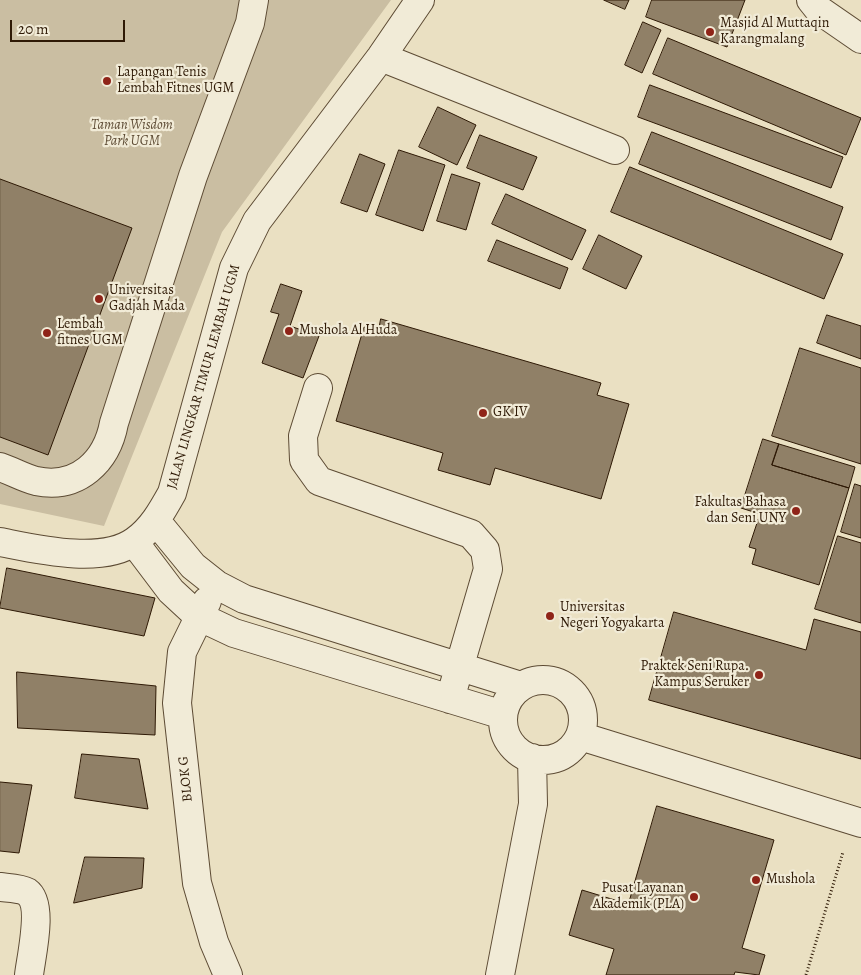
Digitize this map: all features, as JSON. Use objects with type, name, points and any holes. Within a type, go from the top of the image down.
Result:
[{"type":"street","points":[[0,467],[36,480],[56,482],[75,477],[90,468],[102,456],[111,440],[117,414],[193,176],[250,23],[254,0]]},
{"type":"street","name":"JALAN LINGKAR TIMUR LEMBAH UGM","points":[[0,542],[61,554],[106,552],[134,542],[156,520],[172,493],[234,268],[256,221],[381,57],[420,0]]},
{"type":"street","points":[[811,0],[819,10],[861,39]]},
{"type":"street","points":[[381,57],[615,150]]},
{"type":"street","points":[[318,388],[303,436],[304,460],[319,480],[471,534],[485,550],[488,570],[450,699]]},
{"type":"street","points":[[156,520],[193,566],[217,585],[244,599],[521,686]]},
{"type":"street","points":[[134,542],[171,591],[198,616],[234,633],[503,715]]},
{"type":"street","name":"BLOK G","points":[[217,585],[198,616],[182,652],[177,703],[197,883],[214,942],[228,975]]},
{"type":"street","points":[[547,679],[561,684],[573,693],[581,706],[584,721],[580,736],[572,748],[560,756],[547,759],[532,758],[520,752],[509,742],[504,729],[503,715],[512,694],[521,686],[531,681],[547,679]]},
{"type":"street","points":[[580,736],[857,821]]},
{"type":"street","points":[[500,975],[533,804],[532,758]]},
{"type":"street","points":[[0,887],[23,890],[33,900],[36,920],[29,975]]},
{"type":"path","points":[[806,975],[857,821]]},
{"type":"green space","name":"Taman Wisdom Park UGM","points":[[0,0],[391,0],[222,232],[104,526],[0,504]]},
{"type":"building","points":[[604,0],[629,0],[625,9]]},
{"type":"building","name":"Masjid Al Muttaqin Karangmalang","points":[[652,0],[745,0],[727,47],[646,17]]},
{"type":"building","points":[[643,22],[661,30],[642,73],[625,65]]},
{"type":"building","points":[[668,38],[861,118],[846,155],[653,74]]},
{"type":"building","points":[[650,85],[843,157],[831,188],[638,117]]},
{"type":"building","points":[[438,107],[476,125],[457,165],[419,147]]},
{"type":"building","points":[[652,132],[843,207],[831,240],[639,164]]},
{"type":"building","points":[[480,135],[537,157],[523,190],[467,168]]},
{"type":"building","points":[[399,150],[445,165],[423,231],[376,215]]},
{"type":"building","points":[[360,154],[385,164],[367,212],[341,203]]},
{"type":"building","points":[[630,167],[843,254],[824,299],[611,212]]},
{"type":"building","points":[[452,174],[480,183],[466,230],[437,221]]},
{"type":"building","name":"Lembah fitnes UGM","points":[[0,179],[132,228],[48,455],[0,437]]},
{"type":"building","points":[[506,194],[586,230],[572,260],[492,224]]},
{"type":"building","points":[[599,235],[642,256],[626,289],[583,269]]},
{"type":"building","points":[[497,240],[568,268],[560,289],[488,261]]},
{"type":"building","name":"Mushola Al Huda","points":[[281,284],[302,291],[290,326],[319,336],[303,378],[262,363],[279,314],[271,312]]},
{"type":"building","points":[[827,315],[861,326],[861,359],[817,343]]},
{"type":"building","name":"GK IV","points":[[381,319],[601,383],[597,395],[629,404],[601,499],[495,468],[490,485],[438,470],[443,453],[336,421],[364,327],[378,331]]},
{"type":"building","points":[[800,348],[861,368],[861,464],[772,436]]},
{"type":"building","name":"Fakultas Bahasa dan Seni UNY","points":[[763,439],[779,444],[772,465],[849,488],[819,585],[752,564],[756,549],[749,547],[760,514],[741,508]]},
{"type":"building","points":[[779,444],[855,467],[849,488],[772,465]]},
{"type":"building","points":[[855,484],[861,486],[861,538],[841,532]]},
{"type":"building","points":[[838,536],[861,543],[861,623],[815,609]]},
{"type":"building","points":[[7,568],[155,598],[144,636],[0,608]]},
{"type":"building","name":"Praktek Seni Rupa. Kampus Seruker","points":[[674,612],[806,650],[814,619],[861,632],[861,759],[649,700]]},
{"type":"building","points":[[17,672],[156,686],[155,735],[18,728]]},
{"type":"building","points":[[82,754],[139,759],[148,809],[75,798]]},
{"type":"building","points":[[0,782],[32,785],[19,853],[0,851]]},
{"type":"building","name":"Pusat Layanan Akademik (PLA)","points":[[657,806],[774,840],[742,948],[765,955],[759,975],[735,972],[734,975],[606,975],[614,949],[569,935],[582,890],[628,904]]},
{"type":"building","points":[[85,857],[144,858],[142,888],[74,903]]},
{"type":"place","name":"Masjid Al Muttaqin Karangmalang","points":[[710,32]]},
{"type":"place","name":"Lapangan Tenis Lembah Fitnes UGM","points":[[107,81]]},
{"type":"place","name":"Universitas Gadjah Mada","points":[[99,299]]},
{"type":"place","name":"Mushola Al Huda","points":[[289,331]]},
{"type":"place","name":"Lembah fitnes UGM","points":[[47,333]]},
{"type":"place","name":"GK IV","points":[[483,413]]},
{"type":"place","name":"Fakultas Bahasa dan Seni UNY","points":[[796,511]]},
{"type":"place","name":"Universitas Negeri Yogyakarta","points":[[550,616]]},
{"type":"place","name":"Praktek Seni Rupa. Kampus Seruker","points":[[759,675]]},
{"type":"place","name":"Mushola","points":[[756,880]]},
{"type":"place","name":"Pusat Layanan Akademik (PLA)","points":[[694,897]]}]
